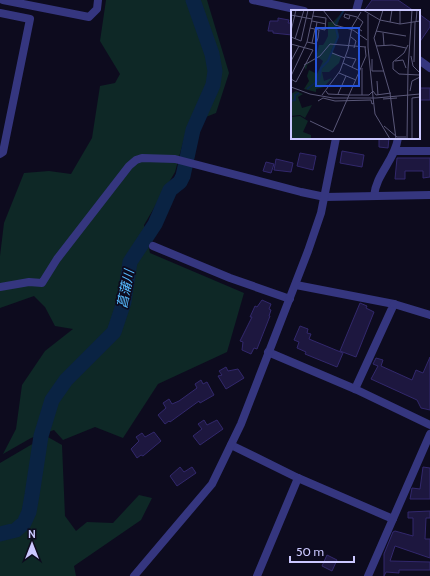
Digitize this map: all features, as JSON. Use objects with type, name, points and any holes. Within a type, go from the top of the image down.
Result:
[{"type":"street","points":[[4,0],[89,17],[97,9],[98,0]]},
{"type":"street","points":[[253,0],[299,10]]},
{"type":"street","points":[[356,10],[359,0]]},
{"type":"street","points":[[0,13],[30,19],[5,144],[3,152],[0,154]]},
{"type":"street","points":[[420,61],[430,68]]},
{"type":"street","points":[[134,576],[212,484],[231,446],[241,424],[308,251],[325,197],[336,139]]},
{"type":"street","points":[[374,196],[375,187],[396,151],[398,139]]},
{"type":"street","points":[[396,151],[430,151]]},
{"type":"street","points":[[0,287],[29,282],[42,283],[57,259],[129,166],[136,160],[175,159],[325,197],[430,195]]},
{"type":"street","points":[[152,246],[230,278],[290,299]]},
{"type":"street","points":[[296,284],[394,304],[430,315]]},
{"type":"street","points":[[355,389],[394,304]]},
{"type":"street","points":[[268,352],[355,389],[430,425]]},
{"type":"street","points":[[368,576],[430,434]]},
{"type":"street","points":[[231,446],[298,478],[393,519]]},
{"type":"street","points":[[257,576],[298,478]]},
{"type":"green space","points":[[106,0],[207,0],[229,73],[216,113],[188,124],[175,172],[144,225],[150,253],[244,293],[227,352],[158,384],[123,438],[95,427],[63,440],[54,430],[31,438],[3,454],[16,429],[22,385],[45,351],[73,329],[55,326],[45,307],[34,296],[0,308],[0,256],[4,223],[24,173],[49,171],[71,174],[92,138],[100,86],[115,83],[120,74],[100,41]]},
{"type":"green space","points":[[46,436],[62,445],[65,516],[76,531],[87,522],[113,523],[139,495],[152,498],[141,520],[74,566],[76,576],[0,576],[0,463]]},
{"type":"building","points":[[372,0],[398,0],[413,10],[365,10]]},
{"type":"building","points":[[420,15],[430,22],[430,27],[420,42]]},
{"type":"building","points":[[278,18],[289,20],[288,23],[291,23],[291,35],[268,31],[270,21],[278,21]]},
{"type":"building","points":[[420,88],[430,88],[430,100],[420,100]]},
{"type":"building","points":[[379,139],[389,139],[388,148],[379,147]]},
{"type":"building","points":[[342,151],[364,155],[362,167],[340,163]]},
{"type":"building","points":[[300,153],[316,156],[313,170],[297,166]]},
{"type":"building","points":[[397,158],[430,158],[430,177],[423,178],[423,171],[405,171],[405,179],[395,179]]},
{"type":"building","points":[[276,159],[293,163],[291,172],[274,170]]},
{"type":"building","points":[[266,162],[274,164],[271,173],[263,171]]},
{"type":"building","points":[[262,300],[271,304],[269,309],[271,310],[270,316],[257,349],[254,348],[251,354],[242,350],[243,342],[240,341],[252,317],[250,317],[255,306],[257,307]]},
{"type":"building","points":[[360,303],[367,306],[366,308],[374,312],[356,357],[340,351]]},
{"type":"building","points":[[300,326],[308,329],[307,333],[311,334],[309,339],[343,353],[337,367],[305,354],[306,352],[297,348],[299,342],[294,340]]},
{"type":"building","points":[[430,357],[430,410],[421,408],[417,400],[371,379],[378,366],[373,364],[376,358],[383,360],[381,366],[412,380],[416,370],[423,373]]},
{"type":"building","points":[[226,367],[228,371],[238,369],[244,378],[226,389],[218,376],[222,375],[219,371]]},
{"type":"building","points":[[201,380],[203,384],[207,382],[214,395],[200,403],[199,401],[165,424],[158,415],[166,408],[163,403],[169,399],[172,404],[179,401],[197,388],[195,384]]},
{"type":"building","points":[[204,420],[207,425],[217,420],[223,429],[200,445],[193,436],[202,429],[198,424]]},
{"type":"building","points":[[154,432],[161,441],[143,456],[141,455],[137,458],[131,449],[139,441],[136,437],[142,433],[145,437]]},
{"type":"building","points":[[180,467],[184,472],[192,467],[196,473],[177,486],[170,476]]},
{"type":"building","points":[[423,467],[430,468],[430,499],[410,499],[412,488],[420,489]]},
{"type":"building","points":[[430,511],[430,518],[426,518],[425,539],[430,539],[430,558],[395,546],[390,561],[430,562],[430,570],[399,570],[399,573],[386,572],[384,576],[384,554],[393,532],[395,531],[413,536],[413,518],[408,518],[408,512]]},
{"type":"building","points":[[327,555],[337,560],[332,571],[322,566]]},
{"type":"waterway","name":"菖蒲川","points":[[0,534],[16,530],[24,523],[29,512],[41,436],[52,400],[66,380],[114,332],[124,302],[130,262],[155,224],[170,190],[180,182],[183,176],[193,130],[213,85],[215,71],[212,54],[193,0]]}]
